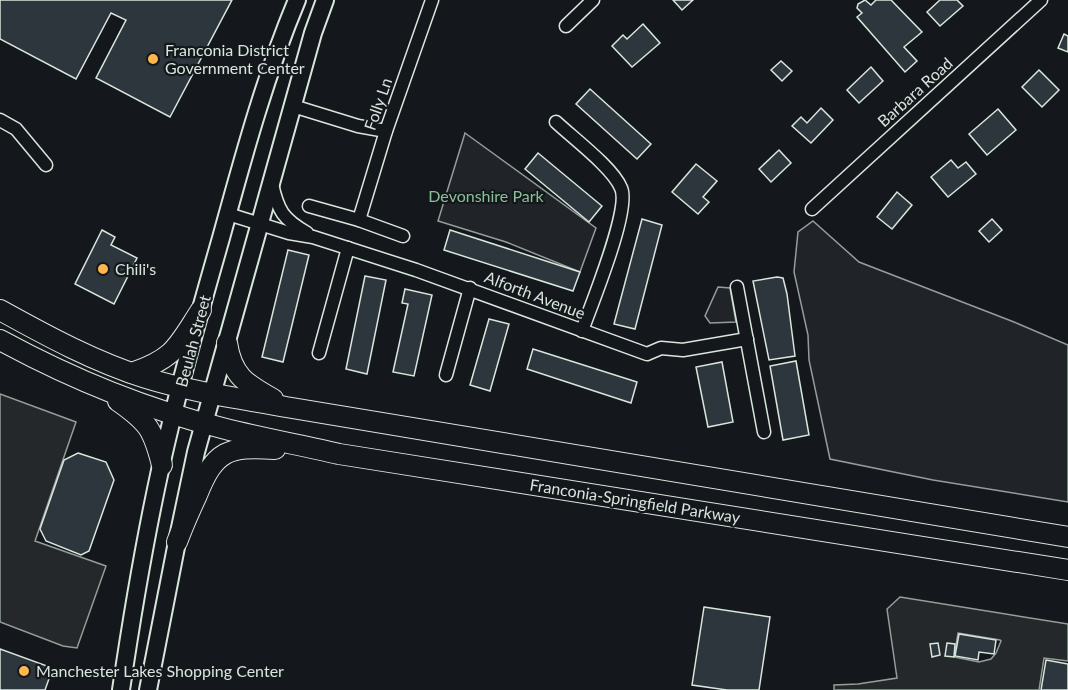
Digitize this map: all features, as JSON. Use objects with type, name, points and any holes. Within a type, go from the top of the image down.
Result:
[{"type":"main road","name":"Beulah Street","points":[[121,690],[144,550],[173,413],[271,69],[297,0]]},
{"type":"main road","name":"Beulah Street","points":[[148,690],[177,542],[204,423],[313,33],[325,0]]},
{"type":"main road","points":[[0,310],[61,343],[132,374],[212,393],[1068,537]]},
{"type":"main road","points":[[132,374],[166,359],[179,345],[201,310]]},
{"type":"main road","points":[[0,340],[98,388],[145,422],[155,442],[162,465]]},
{"type":"main road","points":[[227,343],[234,368],[241,378],[286,407]]},
{"type":"main road","name":"Franconia-Springfield Parkway","points":[[98,388],[204,423],[339,454],[1068,570]]},
{"type":"main road","points":[[177,542],[208,469],[223,455],[239,449],[253,448],[339,454]]},
{"type":"street","name":"Folly Ln","points":[[359,220],[386,131],[432,0]]},
{"type":"street","points":[[566,26],[593,0]]},
{"type":"street","name":"Barbara Road","points":[[812,209],[1041,0]]},
{"type":"street","points":[[293,106],[358,126],[386,131]]},
{"type":"street","points":[[0,120],[16,129],[46,165]]},
{"type":"street","points":[[556,122],[606,169],[622,191],[622,213],[582,331]]},
{"type":"street","name":"Alforth Avenue","points":[[271,184],[277,206],[285,218],[313,237]]},
{"type":"street","points":[[309,206],[359,220],[403,236]]},
{"type":"street","name":"Alforth Avenue","points":[[228,214],[289,233],[313,237],[470,288],[647,354],[661,348],[683,350],[747,339]]},
{"type":"street","points":[[319,353],[348,248]]},
{"type":"street","points":[[737,287],[764,432]]},
{"type":"street","points":[[446,375],[470,288]]},
{"type":"green space","name":"Devonshire Park","points":[[465,133],[596,228],[580,272],[506,242],[438,221]]},
{"type":"green space","points":[[813,221],[859,262],[1068,345],[1068,502],[933,480],[830,459],[809,360],[808,335],[794,272],[798,232]]},
{"type":"green space","points":[[718,287],[730,288],[736,322],[710,323],[705,316]]},
{"type":"shaded area","points":[[0,394],[76,422],[35,541],[106,566],[77,648],[63,646],[0,622]]},
{"type":"shaded area","points":[[900,597],[1068,624],[1068,661],[1044,658],[1039,690],[834,690],[834,685],[897,678],[887,609]],"holes":[[[958,633],[1000,640],[996,653],[991,659],[979,662],[954,657]]]},
{"type":"building","name":"Franconia District Government Center","points":[[0,0],[232,0],[170,117],[96,78],[126,20],[111,13],[76,79],[0,39]]},
{"type":"building","points":[[673,0],[693,0],[682,10]]},
{"type":"building","points":[[865,0],[871,5],[876,0],[891,0],[922,32],[904,47],[917,61],[905,72],[857,17],[862,13],[857,8],[858,4]]},
{"type":"building","points":[[940,0],[957,0],[963,6],[940,26],[927,12]]},
{"type":"building","points":[[643,24],[660,43],[632,67],[612,46],[623,35],[627,39]]},
{"type":"building","points":[[1064,34],[1068,36],[1068,52],[1058,48]]},
{"type":"building","points":[[781,61],[792,71],[782,81],[771,70]]},
{"type":"building","points":[[871,67],[883,81],[859,103],[847,90]]},
{"type":"building","points":[[1039,70],[1059,90],[1042,107],[1022,87]]},
{"type":"building","points":[[590,89],[651,144],[637,159],[576,104]]},
{"type":"building","points":[[821,108],[833,120],[811,143],[792,126],[801,117],[807,123]]},
{"type":"building","points":[[998,109],[1016,130],[987,155],[969,134]]},
{"type":"building","points":[[779,150],[791,163],[771,182],[759,169]]},
{"type":"building","points":[[538,153],[602,206],[589,222],[525,169]]},
{"type":"building","points":[[951,160],[958,168],[966,162],[976,174],[948,197],[931,177]]},
{"type":"building","points":[[696,164],[717,181],[703,197],[709,202],[698,214],[672,192]]},
{"type":"building","points":[[897,192],[912,205],[892,229],[877,217]]},
{"type":"building","points":[[642,219],[662,225],[635,329],[614,324]]},
{"type":"building","points":[[992,219],[1002,230],[989,242],[979,231]]},
{"type":"building","points":[[102,230],[115,237],[111,245],[137,258],[114,304],[75,284]]},
{"type":"building","points":[[450,230],[580,272],[573,291],[444,250]]},
{"type":"building","points":[[288,250],[309,255],[283,362],[262,357]]},
{"type":"building","points":[[365,276],[386,280],[367,374],[346,369]]},
{"type":"building","points":[[783,278],[787,294],[795,356],[769,360],[753,281]]},
{"type":"building","points":[[405,289],[432,295],[414,376],[393,372],[408,304],[402,303]]},
{"type":"building","points":[[489,319],[509,324],[490,391],[470,385]]},
{"type":"building","points":[[533,349],[637,382],[631,403],[527,369]]},
{"type":"building","points":[[796,361],[809,435],[783,440],[770,366]]},
{"type":"building","points":[[722,362],[733,422],[708,427],[696,367]]},
{"type":"building","points":[[78,453],[106,462],[114,480],[89,551],[81,555],[46,541],[40,529],[64,460]]},
{"type":"building","points":[[704,607],[770,617],[759,690],[727,690],[692,685]]},
{"type":"building","points":[[959,634],[996,640],[994,654],[979,652],[978,660],[955,656]]},
{"type":"building","points":[[938,643],[940,655],[932,657],[930,644]]},
{"type":"building","points":[[947,643],[955,644],[954,657],[945,656]]},
{"type":"building","name":"Manchester Lakes Shopping Center","points":[[0,649],[47,666],[50,676],[45,690],[0,690]]},
{"type":"building","points":[[1046,660],[1068,664],[1068,690],[1041,690]]},
{"type":"place","name":"Franconia District Government Center","points":[[153,59]]},
{"type":"place","name":"Chili's","points":[[103,269]]},
{"type":"place","name":"Manchester Lakes Shopping Center","points":[[24,671]]}]
